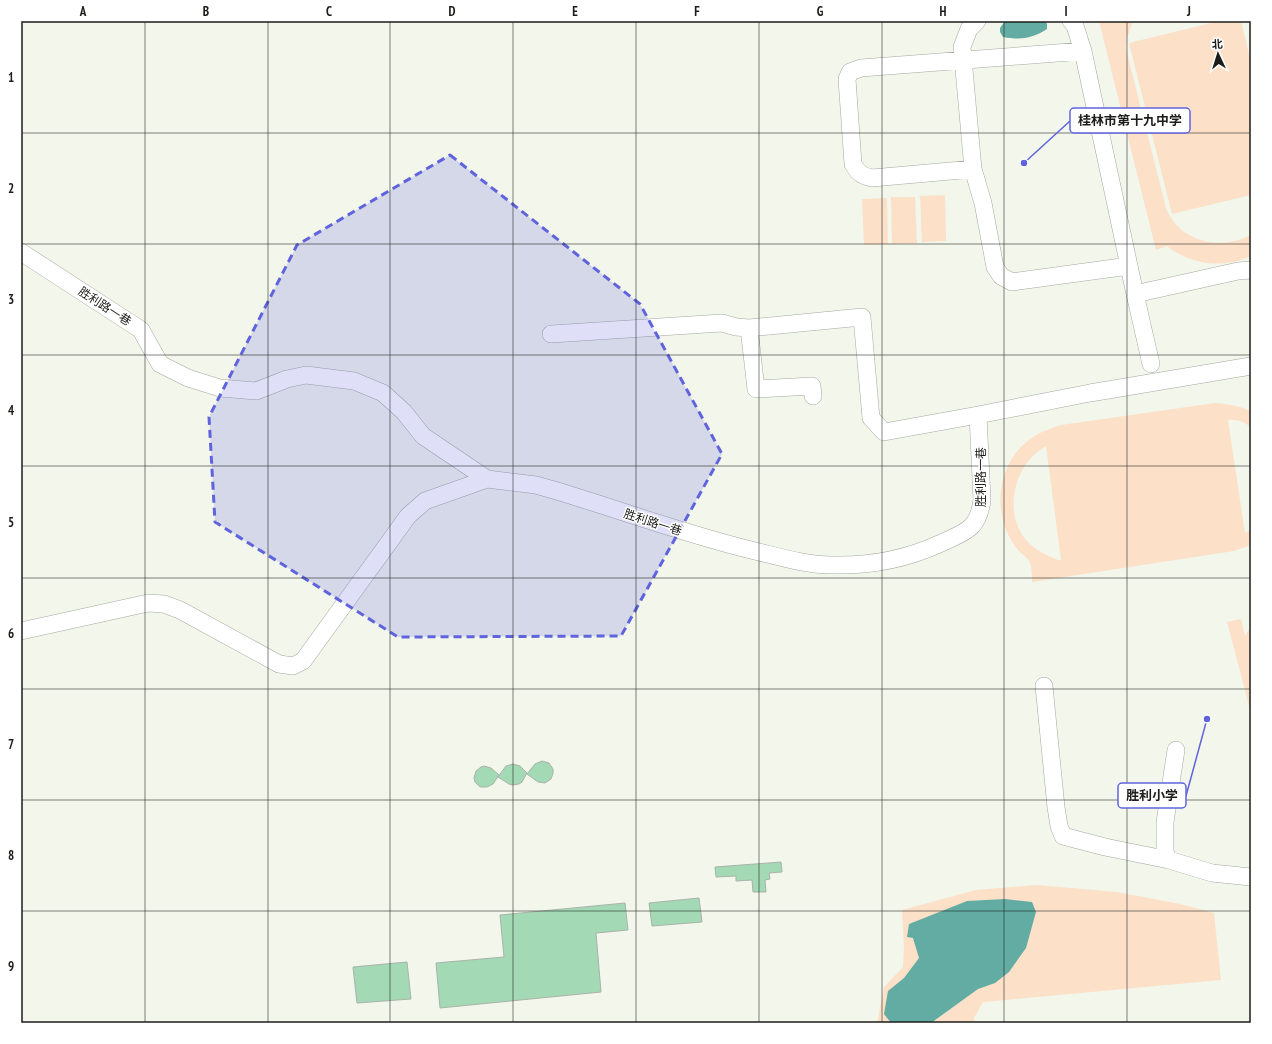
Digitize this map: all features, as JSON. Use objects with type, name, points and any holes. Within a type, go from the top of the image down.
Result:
[{"type":"street","points":[[977,21],[970,29],[962,46],[963,61],[973,169],[983,203],[995,267],[1001,276],[1012,282],[1129,266]]},
{"type":"street","points":[[1071,21],[1075,26],[1083,51],[1150,364]]},
{"type":"street","points":[[973,169],[872,178],[864,176],[858,172],[853,164],[847,79],[850,72],[861,68],[1083,51]]},
{"type":"street","name":"胜利路一巷","points":[[21,252],[141,330],[160,364],[188,378],[220,388],[256,392],[287,379],[306,374],[354,381],[383,393],[404,412],[423,436],[487,479],[536,486],[557,491],[714,541],[805,563],[832,566],[867,563],[897,558],[924,551],[968,531],[981,512],[982,500],[978,415]]},
{"type":"street","points":[[1135,294],[1238,271],[1251,270]]},
{"type":"street","points":[[551,334],[722,323],[736,327],[749,328],[862,317],[871,418],[884,432],[1090,393],[1251,366]]},
{"type":"street","points":[[749,328],[756,390],[812,386],[813,396]]},
{"type":"street","points":[[21,631],[148,603],[164,604],[180,610],[278,664],[293,666],[302,661],[408,516],[425,501],[487,479]]},
{"type":"street","points":[[1044,686],[1056,807],[1059,826],[1063,836],[1105,847],[1169,860],[1212,873],[1251,877]]},
{"type":"street","points":[[1169,860],[1165,853],[1165,822],[1176,750]]},
{"type":"highlighted area","points":[[450,155],[640,304],[722,454],[621,636],[398,637],[215,522],[209,417],[297,245]]},
{"type":"shaded area","points":[[1099,21],[1133,21],[1127,38],[1126,49],[1166,208],[1172,220],[1180,229],[1190,236],[1202,240],[1226,242],[1239,240],[1251,235],[1251,256],[1230,263],[1219,264],[1197,261],[1176,252],[1167,246],[1156,250]]},
{"type":"shaded area","points":[[1219,21],[1241,21],[1251,62],[1251,195],[1172,214],[1129,43]]},
{"type":"shaded area","points":[[945,195],[946,241],[922,242],[920,196]]},
{"type":"shaded area","points":[[891,197],[915,197],[917,243],[892,244]]},
{"type":"shaded area","points":[[887,198],[888,244],[864,245],[862,199]]},
{"type":"shaded area","points":[[1215,403],[1251,411],[1251,427],[1240,421],[1228,420],[1245,533],[1251,530],[1251,545],[1234,551],[1032,582],[1032,571],[1028,559],[1016,548],[1007,532],[1003,519],[1001,491],[1009,464],[1016,452],[1026,442],[1038,434],[1061,425]],"holes":[[[1046,446],[1061,560],[1049,556],[1033,547],[1019,530],[1015,519],[1014,495],[1021,472],[1036,453]]]},
{"type":"shaded area","points":[[1241,619],[1245,636],[1251,626],[1251,713],[1227,622]]},
{"type":"shaded area","points":[[1037,885],[1117,892],[1180,904],[1214,913],[1221,980],[983,1002],[974,1018],[974,1023],[877,1023],[884,987],[903,967],[904,946],[902,910],[976,890]]},
{"type":"water","points":[[1005,21],[1045,21],[1047,24],[1047,29],[1026,38],[1003,37],[1000,32],[1000,28]]},
{"type":"water","points":[[1005,899],[1032,902],[1036,912],[1026,948],[1009,972],[995,983],[978,989],[931,1023],[891,1023],[884,1014],[888,991],[904,978],[919,958],[913,938],[907,937],[909,924],[967,901]]},
{"type":"building","points":[[542,761],[549,763],[553,769],[551,779],[545,783],[538,782],[527,774],[535,764]]},
{"type":"building","points":[[513,764],[520,766],[527,773],[522,782],[512,785],[498,777],[506,766]]},
{"type":"building","points":[[484,766],[491,768],[499,775],[493,784],[487,787],[480,787],[475,782],[474,778],[476,771]]},
{"type":"building","points":[[781,862],[782,872],[769,873],[770,879],[765,880],[766,892],[753,892],[752,880],[736,881],[736,876],[716,877],[715,867]]},
{"type":"building","points":[[699,898],[702,922],[652,926],[649,903]]},
{"type":"building","points":[[625,903],[628,930],[596,933],[601,992],[440,1008],[436,963],[504,957],[500,915]]},
{"type":"building","points":[[407,962],[411,999],[357,1003],[353,967]]},
{"type":"place","name":"桂林市第十九中学","points":[[1024,163]]},
{"type":"place","name":"胜利小学","points":[[1207,719]]}]
